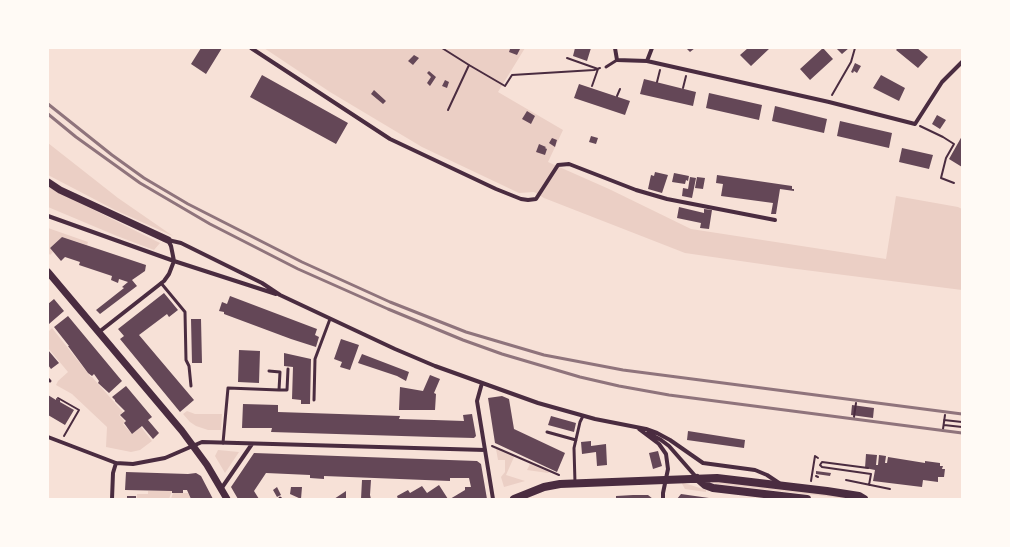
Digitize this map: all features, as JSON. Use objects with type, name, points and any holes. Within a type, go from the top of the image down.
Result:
[{"type":"main road","points":[[697,478],[712,488],[807,499]]},
{"type":"main road","points":[[514,499],[544,487],[560,484],[697,478],[716,478],[810,488],[850,494],[864,499]]},
{"type":"street","points":[[251,48],[390,139],[496,189],[521,199],[536,199],[558,165],[569,164],[636,190],[667,199],[775,220]]},
{"type":"street","points":[[615,48],[617,60],[647,60],[829,102],[915,124],[942,82],[962,62]]},
{"type":"street","points":[[647,60],[652,48]]},
{"type":"street","points":[[48,182],[60,190],[168,240],[181,243],[262,283],[280,295]]},
{"type":"street","points":[[48,216],[174,261],[280,295],[435,366],[538,403],[583,416],[639,429],[646,429],[670,440],[703,463],[755,470],[767,475],[782,485]]},
{"type":"street","points":[[98,332],[161,283],[170,274],[174,261],[171,246],[168,240]]},
{"type":"street","points":[[48,272],[192,445],[227,499]]},
{"type":"street","points":[[482,383],[477,401],[493,499]]},
{"type":"street","points":[[639,429],[661,440],[669,446],[697,478]]},
{"type":"street","points":[[639,429],[659,444],[665,452],[668,466],[663,499]]},
{"type":"street","points":[[48,437],[116,463],[133,464],[165,458],[192,445],[202,442],[223,444],[485,448]]},
{"type":"street","points":[[221,489],[252,444]]},
{"type":"street","points":[[112,499],[113,473],[116,463]]},
{"type":"lane","points":[[606,67],[617,60]]},
{"type":"lane","points":[[161,283],[185,312],[186,360],[190,366],[191,386]]},
{"type":"lane","points":[[314,400],[315,359],[330,319]]},
{"type":"lane","points":[[223,444],[228,388],[287,390],[288,369]]},
{"type":"lane","points":[[269,371],[280,372],[278,390]]},
{"type":"lane","points":[[575,483],[574,448],[583,416]]},
{"type":"lane","points":[[548,432],[576,440]]},
{"type":"path","points":[[442,48],[505,86],[512,75],[594,70],[606,67]]},
{"type":"path","points":[[829,102],[851,62],[855,48]]},
{"type":"path","points":[[566,58],[598,69]]},
{"type":"path","points":[[657,82],[662,64]]},
{"type":"path","points":[[448,110],[468,65]]},
{"type":"path","points":[[592,86],[598,69]]},
{"type":"path","points":[[683,88],[688,70]]},
{"type":"path","points":[[617,96],[620,89]]},
{"type":"path","points":[[915,124],[943,137],[954,144],[946,158],[941,178],[954,183]]},
{"type":"path","points":[[58,398],[79,410],[61,443]]},
{"type":"path","points":[[854,417],[856,403]]},
{"type":"path","points":[[943,429],[945,415]]},
{"type":"path","points":[[944,420],[962,422]]},
{"type":"path","points":[[944,425],[962,427]]},
{"type":"path","points":[[485,448],[494,446],[559,475],[560,484]]},
{"type":"path","points":[[810,488],[814,456],[818,458]]},
{"type":"path","points":[[868,468],[820,462],[822,467],[871,474],[868,485]]},
{"type":"path","points":[[846,480],[890,489]]},
{"type":"shaded area","points":[[264,48],[525,48],[498,92],[563,130],[548,162],[609,189],[691,229],[886,259],[896,196],[958,207],[962,209],[962,290],[685,253],[544,198],[534,192],[519,193],[422,147],[330,92]]},
{"type":"shaded area","points":[[48,143],[118,198],[173,236],[115,210],[48,175]]},
{"type":"shaded area","points":[[48,187],[160,243],[154,250],[48,207]]},
{"type":"shaded area","points":[[48,228],[88,242],[87,245],[62,237],[50,248],[53,252],[50,255],[48,252]]},
{"type":"shaded area","points":[[52,328],[91,377],[123,412],[119,415],[125,422],[123,424],[132,434],[141,427],[152,441],[140,450],[131,452],[106,447],[107,427],[72,394],[56,385],[58,381],[68,372],[48,348],[48,332]]},
{"type":"shaded area","points":[[187,411],[195,414],[222,414],[221,430],[208,430],[196,426],[183,414]]},
{"type":"shaded area","points":[[496,449],[514,457],[506,475],[525,481],[504,487],[501,477],[505,472],[505,460],[498,460]]},
{"type":"shaded area","points":[[218,450],[239,452],[225,473],[215,456]]},
{"type":"shaded area","points":[[530,464],[549,472],[527,470]]},
{"type":"shaded area","points":[[708,480],[850,497],[850,499],[718,484],[709,482]]},
{"type":"shaded area","points":[[681,482],[706,490],[706,492],[685,489]]},
{"type":"shaded area","points":[[148,491],[172,491],[169,499],[137,499],[137,494],[148,494]]},
{"type":"shaded area","points":[[173,493],[188,493],[191,499],[171,499]]},
{"type":"building","points":[[201,48],[222,48],[206,74],[191,64]]},
{"type":"building","points":[[507,48],[520,49],[517,55],[509,52],[510,49]]},
{"type":"building","points":[[575,48],[591,48],[587,61],[573,56]]},
{"type":"building","points":[[686,48],[695,48],[690,52]]},
{"type":"building","points":[[748,48],[770,48],[751,66],[740,55]]},
{"type":"building","points":[[823,48],[833,59],[810,80],[800,69]]},
{"type":"building","points":[[836,48],[849,48],[842,54]]},
{"type":"building","points":[[898,48],[917,48],[928,57],[918,68],[896,50]]},
{"type":"building","points":[[414,55],[419,58],[413,65],[408,61]]},
{"type":"building","points":[[855,63],[861,66],[857,73],[854,71],[853,73],[851,72]]},
{"type":"building","points":[[429,71],[436,77],[430,86],[427,83],[431,77],[427,73]]},
{"type":"building","points":[[262,75],[348,123],[336,144],[250,97]]},
{"type":"building","points":[[881,75],[905,88],[899,101],[873,88]]},
{"type":"building","points":[[644,79],[696,92],[693,106],[640,94]]},
{"type":"building","points":[[445,80],[449,82],[447,88],[442,86]]},
{"type":"building","points":[[579,84],[630,101],[625,115],[574,98]]},
{"type":"building","points":[[374,90],[386,101],[383,104],[371,94]]},
{"type":"building","points":[[709,93],[762,105],[759,120],[706,108]]},
{"type":"building","points":[[775,106],[827,119],[824,133],[772,121]]},
{"type":"building","points":[[527,111],[535,116],[531,124],[522,119]]},
{"type":"building","points":[[937,115],[946,120],[940,129],[932,124]]},
{"type":"building","points":[[840,121],[892,133],[889,148],[837,136]]},
{"type":"building","points":[[591,136],[598,138],[596,144],[589,142]]},
{"type":"building","points":[[962,136],[962,167],[949,159]]},
{"type":"building","points":[[552,138],[557,140],[555,147],[549,143]]},
{"type":"building","points":[[539,144],[546,147],[545,148],[547,149],[545,155],[536,152]]},
{"type":"building","points":[[902,148],[933,155],[929,169],[899,162]]},
{"type":"building","points":[[655,172],[668,175],[662,193],[648,189],[651,175],[654,176]]},
{"type":"building","points":[[674,173],[689,176],[688,181],[686,180],[685,184],[672,182]]},
{"type":"building","points":[[717,175],[792,186],[794,191],[780,189],[776,214],[771,214],[773,203],[721,196],[723,184],[716,183]]},
{"type":"building","points":[[690,177],[696,178],[692,198],[682,196],[683,188],[688,189]]},
{"type":"building","points":[[697,177],[705,178],[703,189],[695,188]]},
{"type":"building","points":[[679,207],[704,213],[704,209],[712,210],[709,229],[700,228],[701,223],[677,218]]},
{"type":"building","points":[[62,237],[146,265],[145,271],[132,280],[137,286],[100,314],[96,310],[124,288],[122,287],[128,282],[119,279],[118,283],[111,280],[112,276],[79,265],[80,262],[65,257],[61,261],[50,248]]},
{"type":"building","points":[[164,293],[178,310],[169,317],[167,314],[139,335],[194,400],[180,412],[120,339],[124,336],[118,329]]},
{"type":"building","points":[[230,296],[317,329],[315,335],[319,337],[316,347],[219,311],[222,302],[227,304]]},
{"type":"building","points":[[54,299],[64,311],[49,324],[48,304]]},
{"type":"building","points":[[68,316],[122,381],[109,393],[98,383],[99,381],[94,374],[92,376],[88,373],[54,327]]},
{"type":"building","points":[[191,319],[201,319],[202,363],[192,363]]},
{"type":"building","points":[[341,339],[359,345],[350,370],[340,367],[342,362],[334,359]]},
{"type":"building","points":[[48,350],[59,363],[51,369],[48,365]]},
{"type":"building","points":[[239,350],[260,351],[259,383],[238,382]]},
{"type":"building","points":[[284,353],[311,359],[310,404],[301,404],[301,400],[292,399],[293,367],[284,366]]},
{"type":"building","points":[[362,354],[409,372],[406,381],[397,376],[358,363]]},
{"type":"building","points":[[430,375],[440,379],[434,393],[436,394],[435,410],[399,410],[400,387],[423,391]]},
{"type":"building","points":[[126,386],[152,417],[148,420],[159,433],[153,439],[142,426],[132,434],[124,423],[126,421],[120,415],[125,411],[112,397]]},
{"type":"building","points":[[48,395],[56,400],[56,398],[60,400],[60,402],[74,410],[65,425],[48,415]]},
{"type":"building","points":[[502,396],[509,399],[514,429],[565,453],[557,472],[495,443],[488,398]]},
{"type":"building","points":[[243,404],[278,405],[278,412],[400,416],[399,419],[464,421],[463,415],[472,414],[476,436],[474,438],[271,432],[272,428],[242,428]]},
{"type":"building","points":[[852,405],[874,408],[873,418],[851,415]]},
{"type":"building","points":[[551,416],[576,423],[574,432],[548,425]]},
{"type":"building","points":[[688,431],[745,440],[744,448],[687,440]]},
{"type":"building","points":[[591,441],[591,446],[606,444],[607,465],[597,466],[596,452],[582,454],[581,442]]},
{"type":"building","points":[[658,451],[662,466],[653,469],[649,453]]},
{"type":"building","points":[[254,453],[477,461],[481,464],[487,499],[450,499],[465,490],[465,487],[471,487],[469,478],[450,478],[450,481],[324,476],[324,479],[310,478],[310,475],[266,473],[254,491],[259,499],[238,499],[231,487]]},
{"type":"building","points":[[866,454],[877,455],[876,465],[878,465],[879,455],[886,456],[885,463],[887,463],[888,457],[925,463],[925,461],[940,463],[940,466],[943,466],[942,469],[945,469],[944,477],[938,477],[938,482],[923,480],[922,487],[873,481],[875,470],[865,468]]},
{"type":"building","points":[[816,471],[831,473],[830,476],[816,474]]},
{"type":"building","points":[[126,472],[196,473],[201,476],[213,499],[191,499],[187,490],[183,490],[183,493],[172,493],[172,491],[125,490]]},
{"type":"building","points":[[362,480],[371,480],[371,499],[361,499]]},
{"type":"building","points":[[439,485],[448,499],[398,499],[397,496],[408,490],[410,493],[422,486],[427,493]]},
{"type":"building","points":[[277,487],[281,495],[277,497],[273,490]]},
{"type":"building","points":[[291,487],[302,487],[301,499],[290,494]]},
{"type":"building","points":[[346,491],[346,499],[334,499]]},
{"type":"building","points":[[681,494],[709,498],[709,499],[677,499]]},
{"type":"building","points":[[648,495],[653,499],[616,499],[616,496]]},
{"type":"building","points":[[127,496],[136,496],[136,499],[127,499]]},
{"type":"railway","points":[[48,104],[112,155],[144,178],[188,204],[302,262],[390,302],[466,332],[544,355],[623,370],[962,414]]},
{"type":"railway","points":[[48,114],[76,137],[140,183],[210,224],[298,269],[388,309],[463,340],[502,354],[580,377],[669,395],[962,433]]}]
